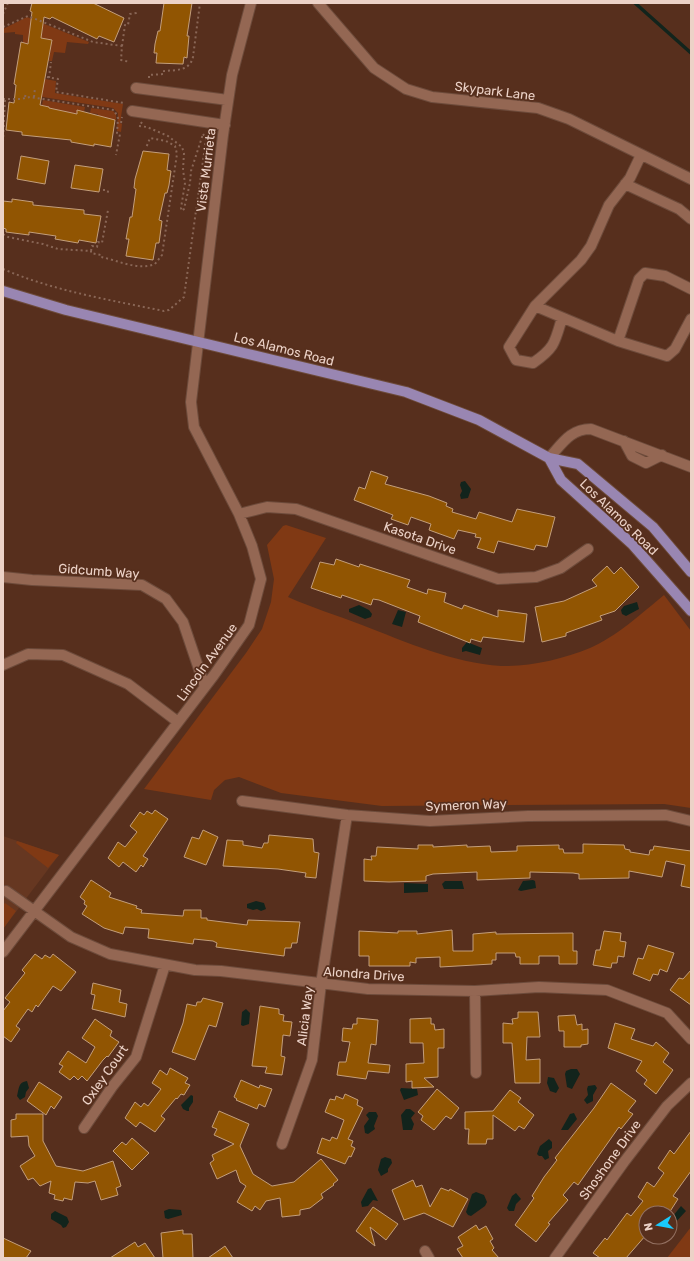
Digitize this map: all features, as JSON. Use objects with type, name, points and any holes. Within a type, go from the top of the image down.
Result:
[{"type":"main road","name":"Los Alamos Road","points":[[3,291],[66,310],[406,392],[479,420],[549,458],[578,464],[653,527],[691,572]]},
{"type":"main road","name":"Los Alamos Road","points":[[549,458],[561,480],[632,544],[691,611]]},
{"type":"street","name":"Vista Murrieta","points":[[199,342],[228,100],[240,38],[251,3]]},
{"type":"street","name":"Skypark Lane","points":[[318,3],[374,68],[406,88],[432,97],[538,108],[569,119],[691,179]]},
{"type":"street","points":[[136,88],[228,100]]},
{"type":"street","points":[[128,110],[225,125]]},
{"type":"street","points":[[562,318],[554,345],[545,354],[533,363],[516,360],[509,347],[535,306],[581,260],[591,246],[609,205],[625,184],[641,155]]},
{"type":"street","points":[[625,184],[680,209],[691,218]]},
{"type":"street","points":[[618,341],[639,279],[645,273],[665,276],[691,289]]},
{"type":"street","points":[[535,306],[618,341],[667,356],[675,349],[691,319]]},
{"type":"street","name":"Lincoln Avenue","points":[[3,952],[205,687],[249,625],[261,579],[252,546],[239,514],[194,427],[191,402],[199,342]]},
{"type":"street","points":[[549,458],[571,434],[581,429],[591,429],[691,467]]},
{"type":"street","name":"Kasota Drive","points":[[239,514],[267,507],[296,508],[498,579],[536,577],[561,568],[588,549]]},
{"type":"street","name":"Gidcumb Way","points":[[3,577],[32,580],[142,585],[166,599],[183,622],[205,687]]},
{"type":"street","points":[[3,665],[28,654],[63,655],[128,684],[178,722]]},
{"type":"street","name":"Symeron Way","points":[[242,801],[347,815],[430,821],[528,816],[666,815],[691,821]]},
{"type":"street","name":"Alicia Way","points":[[282,1144],[312,1060],[321,984],[347,815]]},
{"type":"street","name":"Alondra Drive","points":[[6,891],[35,910],[71,937],[110,954],[165,965],[368,989],[475,991],[539,987],[607,990],[667,1013],[691,1039]]},
{"type":"street","name":"Oxley Court","points":[[84,1128],[112,1087],[136,1057],[165,965]]},
{"type":"street","points":[[475,991],[476,1073]]},
{"type":"street","name":"Shoshone Drive","points":[[555,1258],[624,1162],[667,1106],[691,1083]]},
{"type":"path","points":[[3,14],[8,3]]},
{"type":"path","points":[[149,80],[149,75],[164,74],[164,71],[182,69],[189,65],[193,57],[200,3]]},
{"type":"path","points":[[130,62],[121,60],[122,46],[125,25],[128,25],[130,14],[136,13],[136,11]]},
{"type":"path","points":[[3,28],[28,16],[93,42],[122,46]]},
{"type":"path","points":[[51,62],[48,77],[58,79],[56,92],[125,102],[128,110]]},
{"type":"path","points":[[34,97],[35,88]]},
{"type":"path","points":[[25,97],[26,93]]},
{"type":"path","points":[[3,142],[4,99],[34,97],[114,110],[118,118],[116,133],[120,134],[116,155]]},
{"type":"path","points":[[121,124],[122,116]]},
{"type":"path","points":[[144,120],[139,126],[168,136],[182,147],[184,153],[183,170],[185,183],[181,208],[182,211],[184,209],[190,183],[191,171],[203,134]]},
{"type":"path","points":[[3,269],[18,275],[84,294],[164,311],[169,310],[184,296],[206,139],[200,130]]},
{"type":"path","points":[[3,234],[8,237],[44,244],[58,249],[92,251],[91,253],[101,256],[145,266],[156,264],[161,258],[177,154],[175,146],[163,140],[150,138],[146,148]]},
{"type":"path","points":[[104,189],[104,191],[110,192]]},
{"type":"path","points":[[92,251],[92,246],[97,247],[98,242],[102,243],[108,210]]},
{"type":"shaded area","points":[[27,17],[89,42],[88,44],[67,42],[65,53],[54,52],[52,61],[49,61],[52,40],[41,38],[43,27],[30,26],[28,44],[23,43],[23,35],[15,34],[15,32],[3,33],[3,29]]},
{"type":"shaded area","points":[[45,79],[56,81],[55,93],[123,104],[120,123],[122,124],[121,132],[117,131],[118,113],[113,108],[36,96]]},
{"type":"shaded area","points":[[43,100],[85,107],[84,112],[77,111],[77,114],[49,108],[42,105]]},
{"type":"shaded area","points":[[91,108],[113,111],[116,114],[116,120],[98,117],[98,114],[90,113]]},
{"type":"shaded area","points":[[465,481],[471,489],[468,498],[461,499],[460,495],[462,491],[460,485],[461,482]]},
{"type":"shaded area","points":[[286,525],[326,538],[288,597],[430,651],[465,661],[512,666],[546,662],[580,652],[609,638],[638,617],[664,595],[691,631],[691,808],[664,804],[382,806],[281,793],[239,777],[225,780],[214,790],[211,800],[144,789],[246,653],[262,629],[271,602],[274,579],[267,545],[283,526]]},
{"type":"shaded area","points":[[637,602],[639,609],[626,616],[622,614],[621,610],[624,606]]},
{"type":"shaded area","points":[[359,605],[369,610],[372,614],[371,617],[365,619],[349,612],[349,609]]},
{"type":"shaded area","points":[[398,610],[406,612],[402,627],[392,624]]},
{"type":"shaded area","points":[[467,642],[482,648],[480,655],[466,651],[462,652],[462,648]]},
{"type":"shaded area","points":[[3,836],[59,855],[3,929]]},
{"type":"shaded area","points":[[17,841],[59,855],[48,868],[16,843]]},
{"type":"shaded area","points":[[445,881],[462,881],[464,889],[444,889],[442,884]]},
{"type":"shaded area","points":[[523,881],[535,881],[536,888],[521,891],[518,890]]},
{"type":"shaded area","points":[[404,883],[428,884],[428,892],[404,893]]},
{"type":"shaded area","points":[[256,901],[264,903],[266,909],[261,911],[247,908],[247,904]]},
{"type":"shaded area","points":[[5,903],[16,911],[3,929],[3,905]]},
{"type":"shaded area","points":[[246,1009],[250,1013],[249,1024],[243,1026],[241,1025],[242,1012]]},
{"type":"shaded area","points":[[577,1069],[580,1074],[572,1089],[567,1087],[565,1074],[566,1071]]},
{"type":"shaded area","points":[[548,1077],[554,1078],[559,1088],[556,1093],[550,1091],[547,1083]]},
{"type":"shaded area","points":[[27,1081],[29,1088],[25,1097],[20,1100],[17,1096],[19,1086]]},
{"type":"shaded area","points":[[595,1085],[597,1088],[593,1095],[593,1101],[587,1104],[584,1100],[588,1095],[588,1086]]},
{"type":"shaded area","points":[[401,1088],[417,1089],[418,1095],[404,1100],[400,1090]]},
{"type":"shaded area","points":[[191,1095],[193,1096],[193,1102],[189,1108],[189,1111],[187,1111],[183,1109],[181,1105]]},
{"type":"shaded area","points":[[406,1109],[410,1109],[415,1113],[411,1118],[414,1124],[412,1130],[403,1130],[401,1115]]},
{"type":"shaded area","points":[[369,1112],[376,1112],[378,1116],[374,1126],[375,1129],[368,1134],[365,1133],[364,1126],[369,1119],[366,1115]]},
{"type":"shaded area","points":[[574,1113],[577,1119],[568,1130],[561,1130],[570,1114]]},
{"type":"shaded area","points":[[549,1139],[552,1142],[552,1148],[548,1151],[549,1158],[545,1160],[542,1156],[537,1154],[540,1146]]},
{"type":"shaded area","points":[[385,1157],[391,1159],[392,1163],[388,1169],[388,1172],[381,1176],[378,1170],[381,1159]]},
{"type":"shaded area","points":[[371,1188],[378,1201],[373,1200],[368,1206],[362,1207],[361,1202],[368,1189]]},
{"type":"shaded area","points":[[476,1192],[484,1195],[487,1202],[485,1206],[471,1216],[466,1212],[472,1194]]},
{"type":"shaded area","points":[[516,1193],[521,1199],[516,1204],[514,1211],[509,1211],[507,1208],[512,1196]]},
{"type":"shaded area","points":[[681,1206],[686,1211],[678,1220],[678,1210]]},
{"type":"shaded area","points":[[169,1209],[181,1210],[182,1215],[168,1219],[165,1218],[164,1211]]},
{"type":"shaded area","points":[[55,1211],[67,1217],[69,1222],[66,1227],[63,1228],[51,1219],[51,1214]]},
{"type":"shaded area","points":[[691,1227],[691,1258],[667,1258]]},
{"type":"building","points":[[32,3],[93,3],[124,18],[114,42],[99,36],[97,39],[52,17],[50,19],[44,17],[41,38],[52,40],[40,105],[77,114],[77,110],[115,120],[111,147],[71,142],[71,140],[22,135],[22,132],[6,130],[9,102],[14,103],[16,85],[14,84],[21,42],[28,44],[32,12],[30,11]]},
{"type":"building","points":[[164,3],[192,3],[187,36],[189,36],[187,58],[184,57],[183,64],[156,63],[157,53],[154,53],[155,44],[158,31],[160,31]]},
{"type":"building","points":[[143,151],[169,154],[167,170],[171,171],[169,185],[167,193],[165,193],[159,220],[162,221],[159,243],[156,243],[153,260],[126,256],[129,239],[126,239],[130,217],[132,217],[136,189],[134,188],[135,179]]},
{"type":"building","points":[[21,156],[49,161],[45,184],[17,179]]},
{"type":"building","points":[[75,165],[103,169],[99,192],[71,188]]},
{"type":"building","points":[[12,199],[33,202],[33,205],[84,210],[84,214],[101,216],[96,243],[79,240],[78,243],[55,239],[56,236],[29,232],[29,235],[6,232],[6,229],[3,228],[3,201],[12,202]]},
{"type":"building","points":[[371,471],[388,477],[385,484],[429,496],[447,503],[446,506],[453,509],[452,512],[476,519],[479,512],[512,522],[517,509],[555,517],[547,547],[536,545],[534,550],[498,541],[494,553],[477,548],[481,538],[475,537],[476,534],[458,530],[454,539],[429,530],[431,524],[411,517],[408,525],[391,519],[393,515],[354,500],[359,487],[365,489]]},
{"type":"building","points":[[336,559],[359,567],[360,564],[410,580],[407,587],[427,594],[428,589],[446,593],[444,602],[462,609],[464,605],[498,617],[498,610],[527,614],[524,642],[483,637],[481,642],[471,639],[470,643],[418,622],[420,616],[379,600],[373,599],[371,605],[342,595],[341,598],[311,588],[320,562],[334,565]]},
{"type":"building","points":[[607,566],[614,574],[621,567],[639,587],[615,611],[600,616],[602,620],[566,633],[566,636],[542,642],[535,607],[564,601],[597,586],[592,580]]},
{"type":"building","points":[[155,810],[168,819],[143,856],[148,859],[143,867],[141,865],[136,872],[123,862],[119,867],[108,858],[118,842],[125,847],[137,832],[130,826],[140,812],[144,815],[147,811],[152,814]]},
{"type":"building","points":[[203,830],[218,837],[206,865],[184,857],[192,837],[199,839]]},
{"type":"building","points":[[269,835],[313,839],[314,852],[319,853],[316,878],[305,877],[306,873],[278,869],[223,866],[227,840],[243,841],[243,845],[262,848],[264,843],[268,843]]},
{"type":"building","points":[[583,844],[624,845],[625,849],[630,850],[630,852],[649,855],[650,850],[653,850],[654,846],[691,851],[691,888],[681,886],[685,865],[666,861],[662,877],[629,871],[629,878],[579,879],[579,874],[573,873],[530,872],[530,878],[477,880],[477,872],[433,874],[426,876],[426,881],[364,881],[364,859],[372,860],[371,856],[376,856],[377,847],[418,849],[418,845],[433,845],[433,847],[467,845],[467,847],[490,846],[491,852],[517,851],[517,846],[559,845],[559,849],[563,849],[564,853],[583,853]]},
{"type":"building","points":[[91,880],[111,893],[109,897],[137,906],[136,908],[142,910],[141,913],[183,916],[184,910],[201,910],[201,918],[207,918],[207,920],[247,925],[248,920],[300,922],[297,943],[292,943],[291,948],[285,948],[284,956],[216,947],[217,943],[213,941],[194,939],[193,944],[148,938],[149,929],[125,927],[123,934],[104,928],[82,914],[87,906],[84,904],[85,901],[80,897]]},
{"type":"building","points":[[452,930],[453,951],[473,951],[473,934],[496,932],[496,934],[573,933],[573,951],[577,951],[577,964],[559,964],[559,956],[539,956],[539,964],[520,964],[520,957],[516,957],[515,953],[496,953],[496,960],[492,960],[492,964],[440,967],[440,957],[416,958],[416,963],[410,962],[410,966],[369,966],[369,956],[359,956],[359,931],[398,933],[398,931],[417,931],[417,934]]},
{"type":"building","points":[[604,931],[621,933],[620,941],[626,942],[624,957],[618,956],[617,963],[612,963],[611,968],[593,965],[596,950],[600,950]]},
{"type":"building","points":[[648,945],[674,953],[667,972],[660,969],[658,975],[653,974],[650,981],[633,974],[638,958],[643,959]]},
{"type":"building","points":[[35,954],[42,959],[45,955],[50,958],[53,954],[76,972],[61,991],[53,986],[38,1007],[36,1005],[32,1012],[28,1009],[16,1026],[20,1029],[11,1042],[3,1036],[3,1011],[10,1002],[5,998],[25,973],[22,970]]},
{"type":"building","points":[[691,970],[691,1005],[670,990],[679,978],[683,979]]},
{"type":"building","points":[[93,983],[121,990],[119,1002],[127,1004],[125,1017],[92,1009],[95,995],[91,994]]},
{"type":"building","points":[[203,998],[223,1003],[216,1027],[209,1025],[195,1060],[172,1052],[183,1023],[187,1004],[196,1006],[197,1002],[201,1002]]},
{"type":"building","points":[[260,1006],[279,1009],[279,1014],[284,1015],[283,1021],[292,1022],[290,1036],[283,1035],[281,1056],[285,1057],[282,1075],[265,1073],[267,1067],[252,1066]]},
{"type":"building","points":[[518,1012],[538,1012],[540,1037],[527,1037],[526,1060],[540,1059],[540,1083],[515,1083],[512,1043],[503,1043],[503,1023],[513,1024],[512,1019],[518,1018]]},
{"type":"building","points":[[575,1015],[577,1025],[582,1024],[582,1030],[588,1029],[588,1044],[581,1045],[581,1047],[564,1047],[564,1031],[559,1031],[558,1016]]},
{"type":"building","points":[[357,1018],[378,1020],[376,1045],[371,1044],[368,1063],[390,1065],[389,1073],[368,1071],[366,1079],[337,1075],[339,1062],[346,1062],[350,1042],[342,1041],[343,1028],[352,1029],[353,1024],[357,1024]]},
{"type":"building","points":[[431,1018],[431,1024],[434,1024],[435,1030],[444,1029],[444,1048],[438,1048],[438,1077],[424,1078],[434,1087],[412,1088],[412,1081],[406,1082],[406,1064],[424,1063],[423,1043],[410,1043],[410,1019]]},
{"type":"building","points":[[95,1019],[112,1031],[110,1036],[119,1042],[87,1081],[82,1076],[78,1080],[74,1076],[70,1080],[59,1072],[63,1066],[59,1064],[68,1051],[86,1063],[95,1047],[82,1038]]},
{"type":"building","points":[[615,1023],[635,1029],[631,1039],[653,1046],[656,1042],[669,1053],[663,1062],[673,1070],[656,1094],[644,1084],[647,1080],[636,1071],[642,1061],[608,1048]]},
{"type":"building","points":[[170,1068],[188,1078],[185,1083],[190,1085],[184,1095],[181,1094],[177,1099],[176,1098],[161,1116],[165,1119],[155,1132],[140,1122],[136,1127],[125,1118],[135,1102],[141,1107],[144,1103],[148,1106],[161,1089],[152,1083],[160,1070],[167,1075]]},
{"type":"building","points":[[241,1080],[259,1088],[260,1085],[272,1089],[265,1107],[259,1104],[257,1109],[236,1100],[237,1099],[234,1097]]},
{"type":"building","points":[[39,1082],[62,1097],[54,1109],[51,1106],[46,1115],[27,1101]]},
{"type":"building","points":[[611,1083],[636,1101],[628,1111],[633,1114],[621,1129],[619,1127],[578,1185],[574,1182],[563,1195],[568,1200],[548,1223],[550,1224],[536,1242],[515,1225],[534,1198],[532,1196],[544,1177],[557,1160],[555,1158],[594,1108]]},
{"type":"building","points":[[437,1089],[459,1108],[451,1119],[446,1116],[434,1130],[421,1120],[423,1116],[418,1112]]},
{"type":"building","points":[[510,1090],[521,1098],[518,1102],[534,1115],[524,1129],[519,1126],[515,1131],[493,1115],[493,1139],[487,1139],[486,1144],[468,1144],[469,1129],[465,1129],[465,1112],[493,1111]]},
{"type":"building","points":[[345,1094],[358,1100],[357,1105],[363,1108],[348,1139],[353,1141],[351,1146],[355,1148],[351,1157],[349,1156],[345,1164],[317,1153],[322,1138],[330,1141],[332,1137],[337,1139],[344,1120],[325,1112],[330,1099],[335,1100],[336,1096],[343,1099]]},
{"type":"building","points":[[219,1111],[249,1124],[240,1146],[253,1174],[272,1186],[294,1182],[321,1159],[338,1180],[333,1184],[334,1185],[321,1194],[323,1198],[310,1208],[300,1210],[300,1215],[282,1217],[280,1198],[266,1201],[260,1210],[255,1206],[252,1211],[237,1202],[246,1186],[240,1182],[236,1170],[217,1179],[210,1163],[214,1160],[212,1155],[234,1144],[214,1135],[217,1129],[212,1127]]},
{"type":"building","points":[[16,1114],[43,1114],[43,1141],[56,1166],[83,1171],[113,1161],[121,1186],[116,1188],[118,1195],[101,1200],[95,1181],[88,1183],[75,1182],[72,1200],[64,1198],[63,1201],[54,1199],[55,1195],[49,1193],[51,1181],[40,1186],[33,1178],[28,1180],[20,1166],[35,1156],[29,1146],[28,1136],[11,1137],[11,1120],[16,1119]]},
{"type":"building","points":[[691,1131],[691,1171],[673,1196],[678,1199],[674,1205],[640,1205],[643,1201],[638,1197],[647,1182],[654,1187],[664,1173],[658,1168],[670,1150],[674,1154]]},
{"type":"building","points":[[132,1138],[149,1153],[132,1170],[113,1151],[122,1142],[126,1145]]},
{"type":"building","points":[[413,1180],[416,1187],[422,1185],[430,1207],[441,1188],[449,1191],[450,1189],[468,1199],[453,1227],[424,1213],[404,1220],[392,1190]]},
{"type":"building","points":[[373,1207],[398,1224],[386,1240],[370,1227],[375,1246],[356,1231]]},
{"type":"building","points":[[638,1207],[638,1244],[626,1258],[600,1258],[593,1253],[605,1238],[607,1240],[627,1213],[631,1216]]},
{"type":"building","points":[[476,1225],[479,1230],[486,1226],[493,1239],[490,1241],[494,1248],[492,1250],[499,1258],[463,1258],[457,1249],[463,1246],[458,1237]]},
{"type":"building","points":[[183,1230],[183,1234],[192,1234],[193,1258],[163,1258],[161,1233]]},
{"type":"building","points":[[3,1238],[31,1251],[26,1258],[3,1258]]},
{"type":"building","points":[[135,1242],[138,1247],[145,1243],[155,1258],[110,1258]]},
{"type":"building","points":[[225,1246],[233,1258],[208,1258]]},
{"type":"waterway","points":[[635,3],[691,53]]}]
